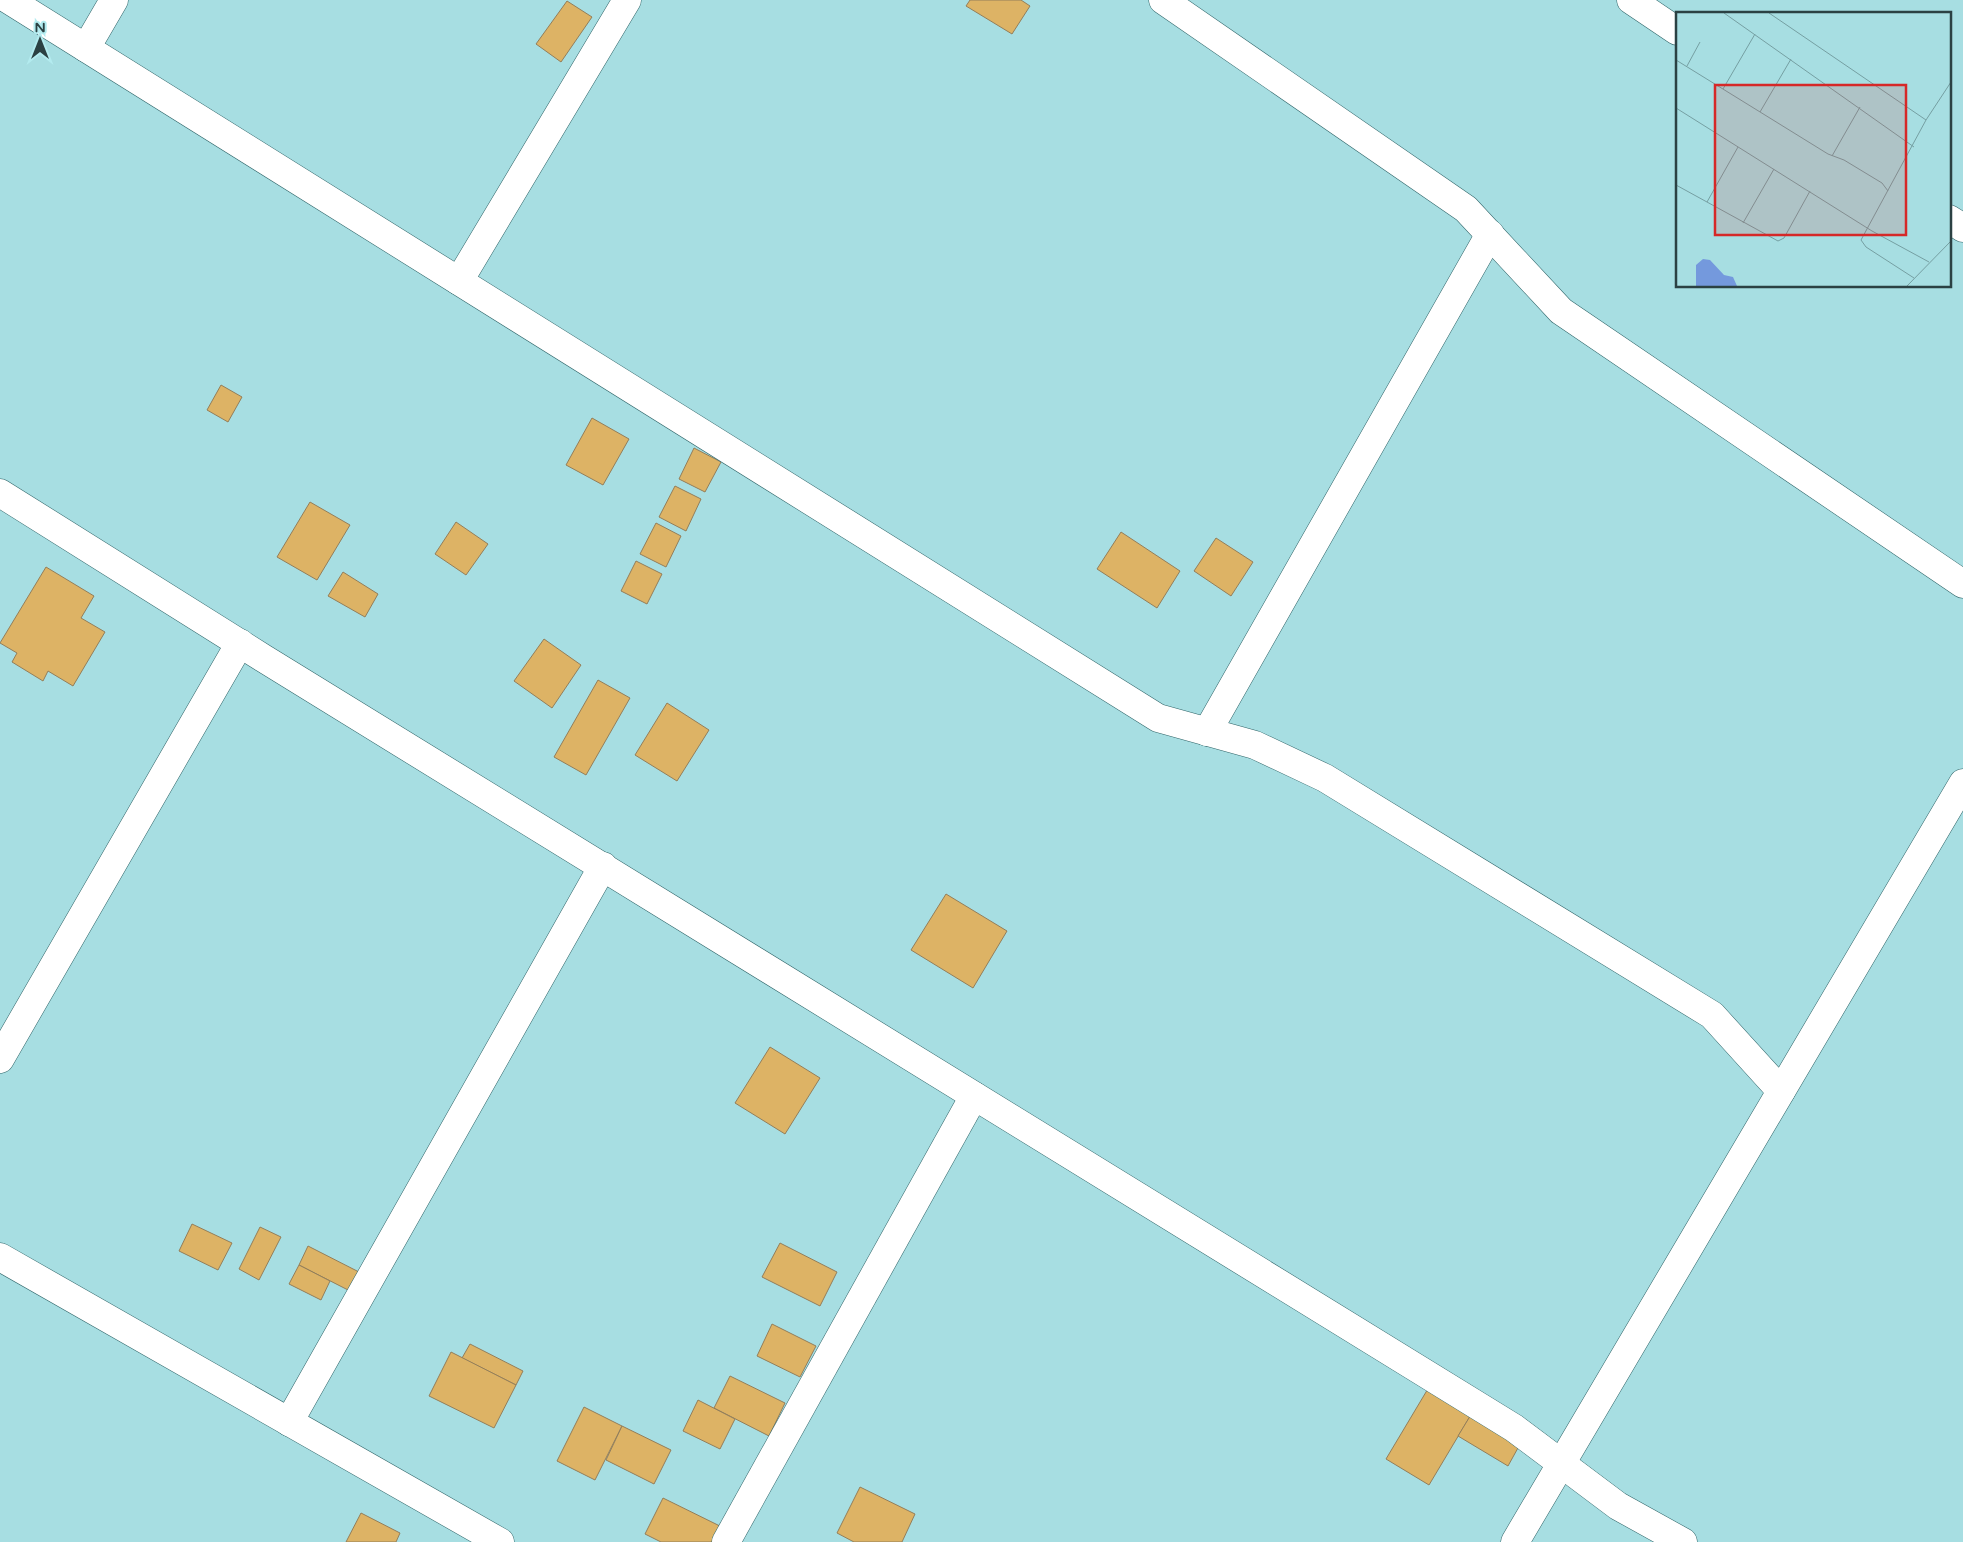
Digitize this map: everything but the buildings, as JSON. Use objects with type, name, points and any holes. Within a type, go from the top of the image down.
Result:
[{"type":"street","points":[[9,0],[1158,718],[1255,745],[1325,778],[1712,1015],[1781,1090]]},
{"type":"street","points":[[86,48],[114,0]]},
{"type":"street","points":[[459,280],[626,0]]},
{"type":"street","points":[[1163,0],[1466,208],[1562,311],[1963,584]]},
{"type":"street","points":[[1631,0],[1676,30]]},
{"type":"street","points":[[1950,220],[1963,228]]},
{"type":"street","points":[[1207,732],[1490,234]]},
{"type":"street","points":[[0,493],[240,643],[1514,1428],[1618,1506],[1683,1542]]},
{"type":"street","points":[[0,1059],[240,643]]},
{"type":"street","points":[[1515,1542],[1963,783]]},
{"type":"street","points":[[289,1422],[603,866]]},
{"type":"street","points":[[726,1542],[974,1096]]},
{"type":"street","points":[[0,1258],[500,1542]]}]
